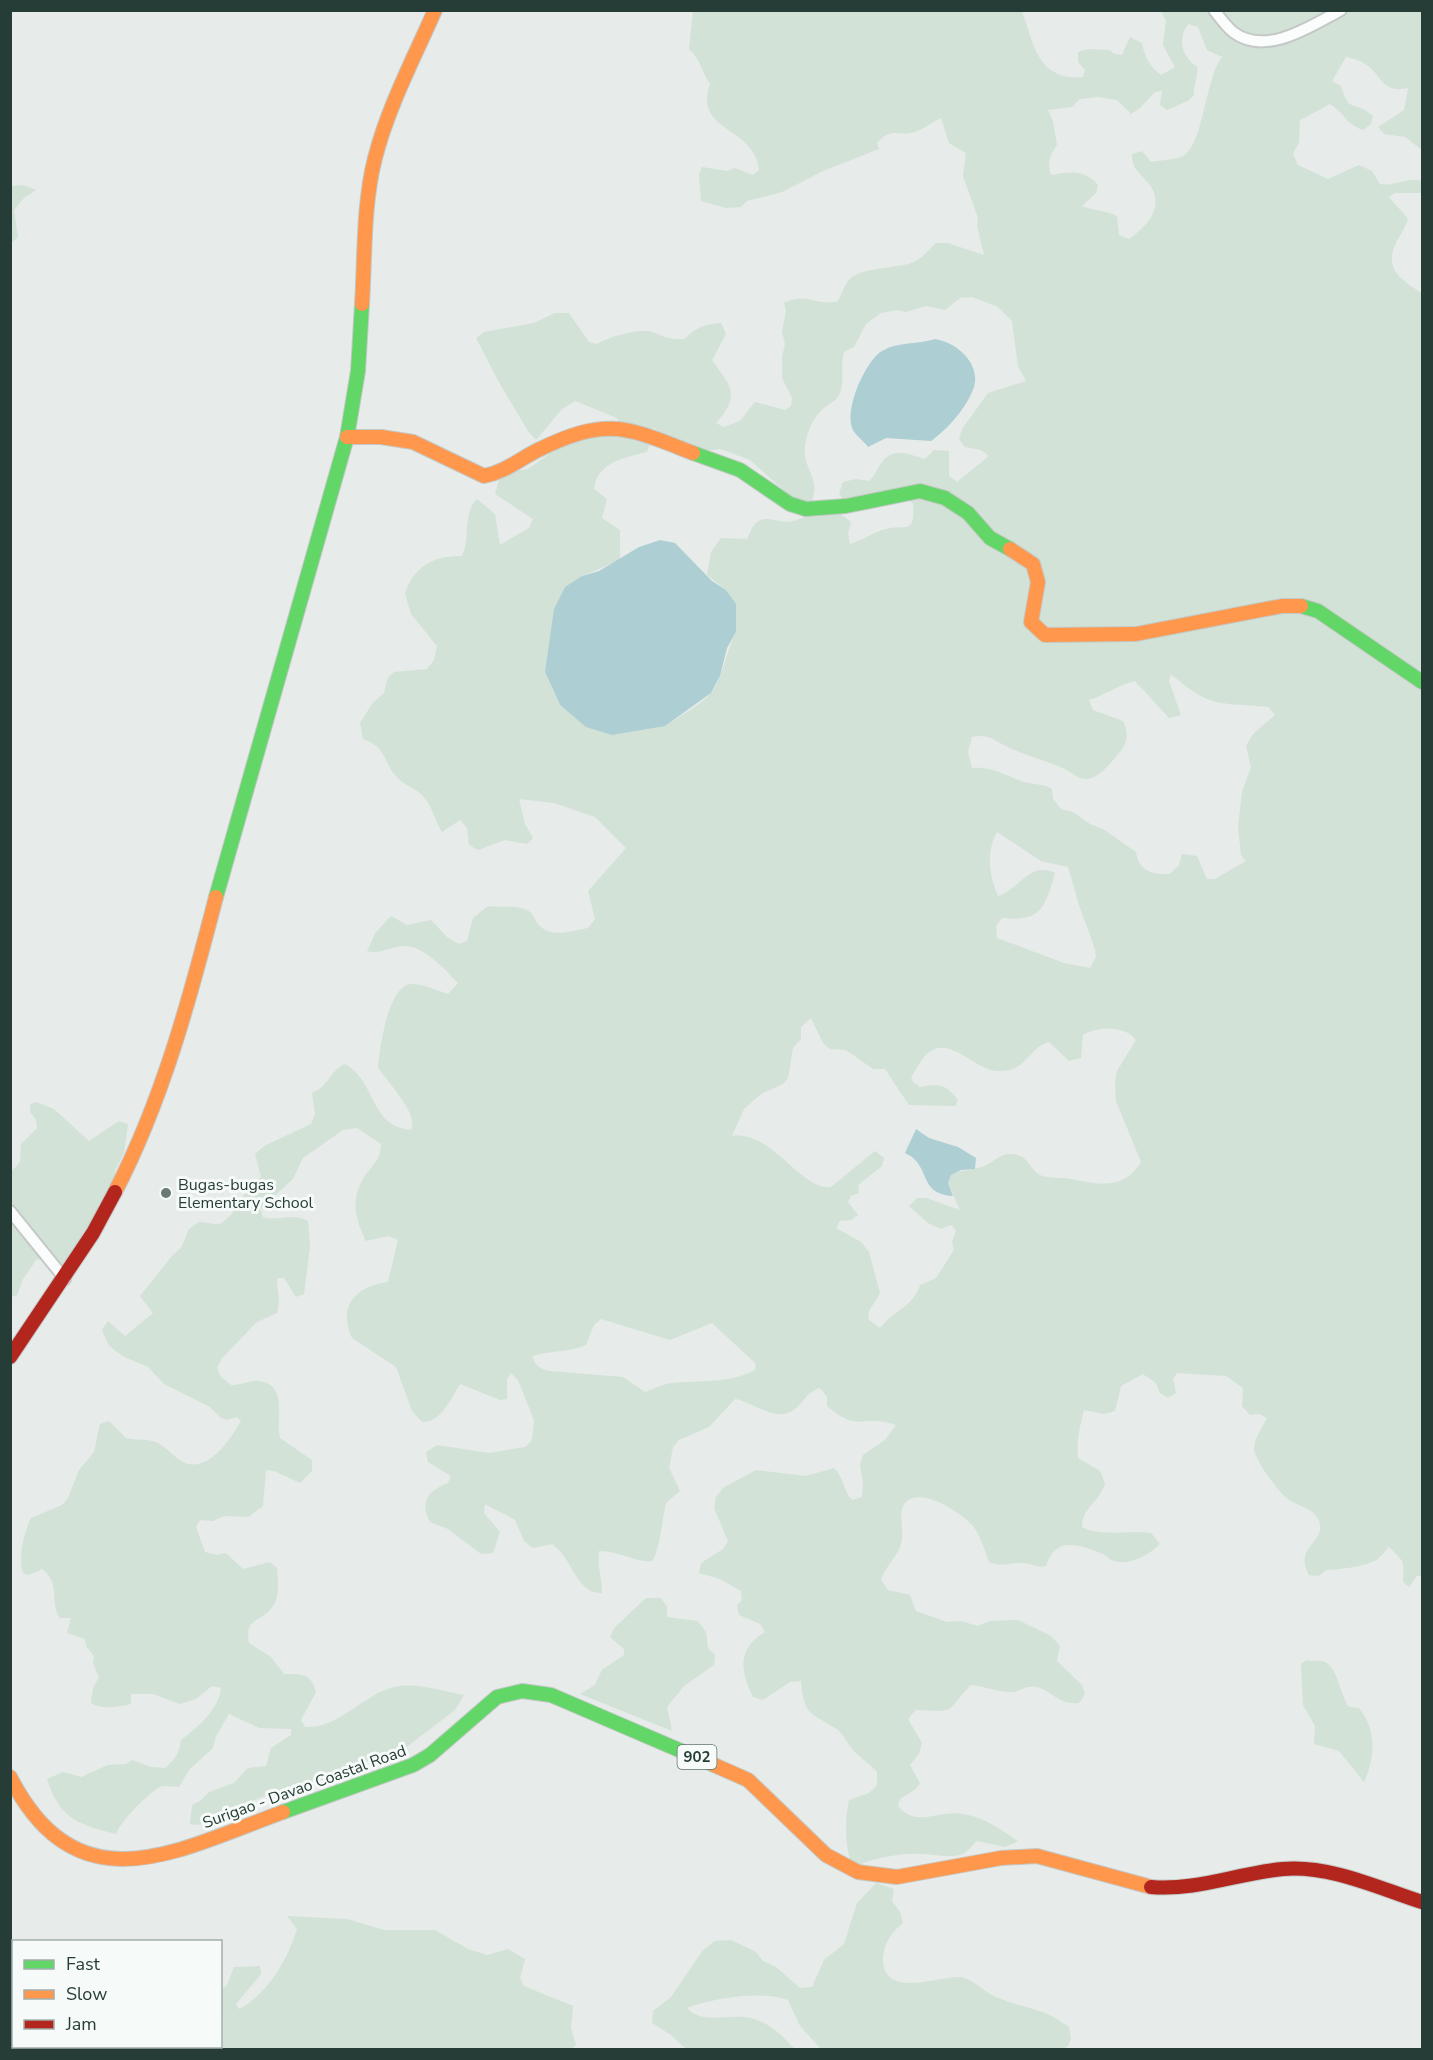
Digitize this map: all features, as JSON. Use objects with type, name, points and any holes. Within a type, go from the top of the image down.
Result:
[{"type":"main road","points":[[10,1357],[65,1279],[118,1187],[152,1118],[161,1091],[198,967],[244,793],[348,437],[358,371],[368,209],[375,159],[393,108],[435,10]]},
{"type":"main road","points":[[348,437],[374,436],[408,441],[484,476],[515,465],[561,440],[615,427],[630,429],[740,470],[798,507],[846,506],[897,494],[926,491],[961,508],[990,538],[1029,559],[1038,582],[1031,622],[1045,635],[1136,634],[1282,606],[1303,606],[1340,624],[1422,682]]},
{"type":"main road","name":"Surigao - Davao Coastal Road","points":[[10,1777],[26,1808],[46,1832],[75,1850],[93,1857],[139,1861],[170,1853],[413,1765],[430,1755],[497,1697],[509,1692],[533,1691],[568,1701],[748,1780],[764,1792],[818,1849],[843,1866],[865,1874],[908,1875],[1005,1858],[1039,1856],[1152,1888],[1192,1886],[1273,1871],[1301,1869],[1349,1879],[1422,1902]]},
{"type":"street","points":[[1214,10],[1235,33],[1265,41],[1282,39],[1341,10]]},
{"type":"street","points":[[10,1211],[65,1279]]},
{"type":"green space","points":[[693,11],[1022,11],[1040,58],[1056,73],[1068,77],[1083,77],[1085,70],[1078,62],[1078,52],[1089,49],[1110,50],[1114,54],[1122,55],[1130,37],[1142,43],[1148,61],[1161,75],[1175,67],[1163,45],[1166,21],[1161,11],[1422,11],[1422,150],[1405,137],[1384,134],[1378,127],[1404,110],[1408,88],[1399,89],[1387,86],[1371,68],[1356,59],[1346,57],[1332,81],[1341,86],[1350,104],[1373,116],[1371,124],[1363,130],[1348,121],[1330,104],[1300,120],[1299,142],[1293,154],[1298,165],[1328,179],[1359,165],[1372,171],[1380,184],[1422,181],[1422,193],[1395,193],[1389,197],[1408,219],[1392,254],[1394,268],[1403,280],[1422,293],[1422,1576],[1417,1576],[1409,1587],[1403,1582],[1402,1562],[1389,1547],[1375,1561],[1326,1570],[1319,1576],[1309,1575],[1305,1566],[1305,1558],[1319,1534],[1319,1521],[1310,1510],[1285,1497],[1258,1460],[1254,1448],[1257,1436],[1267,1418],[1259,1414],[1250,1415],[1242,1406],[1243,1388],[1226,1376],[1177,1373],[1173,1379],[1176,1393],[1168,1398],[1160,1393],[1156,1383],[1143,1374],[1121,1386],[1115,1411],[1104,1414],[1084,1410],[1079,1434],[1078,1458],[1100,1471],[1105,1483],[1103,1490],[1085,1514],[1082,1527],[1105,1533],[1151,1533],[1160,1544],[1151,1552],[1127,1562],[1120,1562],[1085,1547],[1069,1545],[1055,1550],[1046,1566],[1022,1563],[994,1564],[989,1562],[980,1538],[972,1525],[951,1508],[923,1497],[914,1498],[904,1505],[901,1515],[901,1544],[881,1580],[888,1590],[910,1595],[916,1611],[947,1622],[961,1621],[978,1626],[990,1621],[1018,1620],[1051,1636],[1060,1646],[1057,1661],[1082,1685],[1085,1694],[1079,1703],[1072,1703],[1060,1700],[1036,1687],[1008,1692],[971,1685],[950,1709],[916,1710],[908,1719],[922,1743],[919,1754],[910,1765],[920,1783],[916,1789],[900,1799],[898,1806],[913,1816],[957,1813],[975,1817],[994,1825],[1018,1841],[1005,1847],[977,1841],[963,1854],[947,1856],[905,1854],[880,1858],[859,1865],[850,1860],[847,1846],[846,1822],[849,1800],[869,1793],[877,1785],[877,1772],[853,1750],[838,1730],[810,1712],[804,1701],[801,1681],[790,1682],[763,1700],[753,1697],[745,1678],[745,1653],[749,1646],[765,1632],[760,1624],[739,1615],[737,1605],[742,1600],[741,1591],[720,1579],[699,1573],[701,1563],[723,1549],[728,1541],[714,1508],[716,1497],[723,1488],[756,1470],[806,1476],[834,1468],[852,1500],[862,1497],[863,1484],[860,1465],[863,1455],[885,1440],[896,1425],[846,1419],[827,1406],[827,1397],[820,1388],[790,1412],[783,1414],[769,1412],[735,1399],[709,1427],[679,1440],[673,1447],[669,1468],[680,1491],[666,1503],[659,1543],[652,1561],[599,1551],[602,1593],[586,1588],[559,1550],[552,1544],[533,1548],[524,1541],[515,1520],[485,1504],[484,1513],[500,1532],[493,1553],[481,1554],[448,1529],[430,1522],[425,1509],[427,1498],[435,1490],[448,1483],[451,1476],[428,1462],[426,1452],[437,1445],[489,1453],[525,1447],[532,1440],[534,1420],[518,1380],[511,1373],[507,1379],[507,1399],[500,1400],[460,1384],[440,1414],[429,1421],[422,1422],[412,1411],[396,1367],[352,1338],[347,1316],[349,1307],[359,1293],[377,1284],[388,1282],[398,1240],[388,1236],[366,1241],[357,1215],[356,1198],[362,1182],[379,1156],[381,1144],[357,1128],[343,1130],[303,1158],[293,1179],[260,1209],[263,1217],[296,1217],[308,1221],[310,1247],[304,1294],[296,1297],[284,1278],[277,1278],[279,1300],[277,1313],[257,1322],[222,1358],[217,1368],[221,1377],[231,1385],[260,1381],[275,1389],[279,1404],[280,1438],[312,1460],[312,1471],[300,1483],[274,1471],[266,1470],[263,1506],[248,1517],[224,1516],[213,1521],[200,1520],[196,1527],[205,1552],[217,1555],[226,1553],[243,1569],[270,1562],[277,1568],[277,1597],[269,1611],[251,1624],[248,1634],[249,1643],[271,1657],[284,1674],[305,1676],[311,1681],[316,1692],[301,1720],[305,1727],[329,1723],[371,1697],[394,1687],[420,1686],[464,1695],[455,1710],[404,1749],[369,1760],[334,1779],[317,1780],[304,1787],[271,1793],[198,1825],[190,1824],[192,1805],[209,1792],[234,1783],[248,1768],[266,1766],[271,1748],[291,1735],[291,1729],[259,1728],[229,1714],[216,1736],[213,1748],[189,1770],[179,1787],[162,1786],[155,1790],[129,1815],[116,1834],[91,1827],[80,1823],[64,1811],[47,1779],[63,1772],[81,1777],[108,1765],[126,1764],[132,1760],[151,1767],[165,1768],[176,1756],[181,1740],[212,1710],[220,1696],[221,1688],[212,1686],[196,1699],[180,1704],[153,1694],[131,1694],[131,1704],[121,1706],[105,1707],[91,1703],[93,1688],[99,1677],[93,1663],[94,1656],[86,1646],[85,1639],[67,1633],[71,1618],[60,1618],[55,1607],[54,1587],[48,1575],[42,1569],[29,1575],[23,1573],[21,1552],[28,1524],[31,1518],[62,1505],[68,1498],[79,1470],[94,1452],[100,1424],[109,1421],[126,1438],[158,1443],[181,1461],[199,1464],[208,1460],[224,1446],[241,1421],[237,1417],[227,1420],[221,1418],[210,1407],[164,1384],[148,1367],[124,1357],[109,1346],[102,1330],[108,1321],[125,1336],[153,1313],[140,1296],[181,1248],[189,1229],[199,1222],[219,1224],[230,1216],[249,1188],[261,1177],[255,1154],[264,1146],[311,1124],[315,1114],[312,1093],[322,1087],[340,1067],[345,1064],[363,1081],[387,1121],[397,1127],[411,1130],[411,1115],[407,1107],[378,1067],[390,1009],[400,990],[407,985],[422,985],[448,994],[458,983],[434,959],[412,947],[399,946],[377,952],[367,951],[376,932],[391,916],[407,925],[431,920],[447,937],[459,944],[467,941],[473,918],[488,906],[516,907],[526,910],[543,929],[555,933],[588,928],[595,919],[588,891],[626,848],[595,817],[554,803],[519,799],[525,824],[533,838],[527,844],[505,840],[478,850],[469,845],[467,828],[460,820],[442,832],[429,804],[422,795],[399,779],[378,747],[363,739],[360,723],[372,704],[384,693],[388,678],[394,672],[427,669],[434,660],[437,646],[411,614],[405,594],[413,576],[426,564],[451,556],[462,556],[465,549],[468,519],[472,505],[477,499],[495,514],[500,545],[529,528],[533,519],[495,494],[501,473],[528,469],[572,438],[623,432],[617,418],[575,401],[562,409],[536,440],[528,431],[500,384],[476,338],[484,332],[534,323],[555,313],[569,313],[589,342],[597,344],[616,336],[640,331],[652,332],[672,339],[685,339],[701,327],[721,323],[726,334],[712,360],[731,390],[729,405],[716,423],[724,427],[740,421],[755,402],[785,410],[791,406],[792,398],[782,378],[782,357],[785,344],[782,332],[786,311],[784,303],[799,298],[824,302],[838,301],[847,282],[853,276],[915,262],[936,243],[948,243],[984,255],[977,225],[978,218],[963,176],[966,153],[949,143],[941,118],[917,131],[891,133],[877,143],[879,149],[823,171],[782,192],[747,201],[741,207],[726,208],[701,201],[699,175],[702,167],[727,171],[735,168],[753,175],[759,170],[755,155],[747,144],[717,121],[710,112],[707,100],[710,84],[699,62],[689,49]],"holes":[[[1188,24],[1198,27],[1207,50],[1222,57],[1216,67],[1196,139],[1190,149],[1183,156],[1151,162],[1142,151],[1132,154],[1134,166],[1152,188],[1156,200],[1149,220],[1129,239],[1119,235],[1117,216],[1082,206],[1096,193],[1098,185],[1093,180],[1076,173],[1051,175],[1050,159],[1057,145],[1053,121],[1048,110],[1072,107],[1080,99],[1098,97],[1117,100],[1131,114],[1155,92],[1162,91],[1160,105],[1167,110],[1188,101],[1194,95],[1197,67],[1188,58],[1183,48]],[[972,297],[998,307],[1012,321],[1018,366],[1026,381],[988,393],[962,429],[959,439],[965,447],[981,450],[989,456],[957,482],[949,476],[949,451],[934,450],[925,459],[900,453],[889,455],[869,481],[856,479],[843,482],[839,494],[847,503],[901,496],[913,503],[913,520],[908,526],[882,530],[850,544],[848,533],[851,522],[841,515],[826,511],[789,522],[761,520],[754,526],[747,539],[721,538],[711,552],[707,575],[726,590],[736,632],[719,680],[711,693],[695,707],[665,726],[560,706],[545,672],[582,576],[620,560],[620,530],[602,518],[607,499],[594,489],[600,473],[613,463],[647,452],[650,444],[648,434],[654,428],[669,442],[703,451],[720,449],[750,460],[799,504],[811,504],[814,487],[806,461],[806,442],[817,415],[840,393],[844,352],[854,347],[866,324],[881,313],[897,310],[906,312],[926,306],[945,310],[960,298]],[[1171,674],[1206,699],[1226,704],[1268,707],[1275,715],[1253,734],[1246,746],[1251,767],[1242,792],[1238,827],[1241,855],[1246,861],[1215,879],[1207,879],[1197,856],[1182,854],[1179,865],[1170,874],[1143,868],[1136,852],[1103,829],[1090,824],[1073,812],[1061,809],[1053,799],[1052,789],[1024,782],[993,770],[972,768],[968,752],[972,737],[988,737],[1055,765],[1079,778],[1086,779],[1095,776],[1108,766],[1124,746],[1127,734],[1123,721],[1093,710],[1089,700],[1135,681],[1169,718],[1181,715],[1169,681]],[[997,832],[1041,861],[1068,867],[1095,949],[1096,957],[1090,968],[1064,963],[997,938],[996,926],[1002,918],[1025,918],[1039,910],[1048,895],[1055,873],[1046,870],[1031,873],[998,896],[992,880],[990,864]],[[811,1018],[823,1043],[830,1049],[846,1050],[873,1069],[885,1069],[909,1105],[955,1106],[958,1100],[950,1091],[937,1085],[920,1087],[913,1082],[911,1077],[925,1056],[936,1049],[954,1050],[990,1070],[1009,1070],[1017,1067],[1042,1045],[1049,1042],[1069,1061],[1081,1058],[1083,1035],[1096,1030],[1118,1029],[1136,1040],[1117,1071],[1115,1081],[1116,1101],[1141,1162],[1127,1177],[1101,1184],[1044,1176],[1037,1173],[1023,1158],[1014,1154],[1002,1156],[982,1167],[951,1175],[948,1183],[960,1210],[926,1198],[917,1198],[909,1206],[928,1223],[941,1229],[951,1225],[956,1230],[952,1242],[954,1250],[936,1278],[920,1285],[908,1304],[880,1328],[868,1319],[869,1311],[880,1293],[869,1252],[861,1242],[836,1228],[840,1221],[851,1220],[858,1215],[848,1202],[851,1196],[859,1193],[858,1185],[882,1166],[884,1158],[875,1151],[831,1187],[820,1186],[808,1180],[760,1142],[747,1137],[732,1136],[744,1109],[761,1094],[783,1084],[788,1078],[793,1048],[801,1039],[801,1027]],[[601,1319],[670,1340],[712,1323],[755,1363],[756,1369],[737,1377],[672,1383],[645,1392],[623,1377],[549,1371],[538,1366],[533,1356],[586,1345],[594,1325]]]},
{"type":"green space","points":[[23,185],[36,190],[25,197],[14,210],[18,237],[11,243],[11,186]]},
{"type":"green space","points":[[36,1102],[54,1109],[89,1141],[119,1121],[128,1124],[124,1153],[115,1171],[117,1179],[63,1272],[46,1258],[36,1260],[23,1279],[17,1295],[11,1297],[11,1172],[20,1162],[21,1144],[37,1128],[36,1120],[30,1112],[30,1105]]},
{"type":"green space","points":[[646,1598],[661,1598],[667,1607],[667,1617],[698,1621],[706,1632],[708,1648],[715,1655],[714,1665],[684,1686],[667,1707],[672,1731],[580,1694],[595,1685],[602,1670],[624,1655],[624,1649],[610,1637],[614,1628]]},
{"type":"green space","points":[[1307,1660],[1322,1661],[1332,1668],[1349,1707],[1359,1708],[1369,1725],[1372,1754],[1364,1782],[1339,1751],[1314,1744],[1315,1726],[1303,1705],[1301,1664]]},
{"type":"green space","points":[[876,1883],[894,1889],[892,1901],[900,1912],[903,1923],[889,1938],[884,1952],[885,1971],[892,1979],[913,1983],[964,1978],[998,1998],[1054,2017],[1069,2027],[1071,2039],[1068,2046],[1060,2050],[821,2049],[800,2026],[788,2000],[765,1996],[723,1998],[687,2008],[693,2013],[709,2018],[746,2017],[760,2021],[777,2031],[795,2049],[686,2049],[671,2035],[652,2023],[653,2011],[671,1997],[703,1950],[715,1941],[731,1940],[756,1952],[763,1961],[776,1967],[800,1988],[812,1987],[824,1960],[844,1944],[857,1903]]},
{"type":"green space","points":[[287,1916],[347,1919],[384,1930],[435,1930],[468,1949],[487,1955],[508,1949],[525,1959],[520,1978],[524,1986],[573,2006],[571,2028],[576,2045],[570,2050],[223,2049],[222,1989],[227,1985],[234,1967],[260,1966],[261,1974],[236,2004],[239,2009],[259,1994],[276,1975],[297,1929]]},
{"type":"green space","points":[[24,2048],[199,2048],[199,2050],[28,2050]]},
{"type":"water","points":[[935,339],[951,344],[970,362],[975,378],[974,387],[967,402],[950,424],[931,441],[886,438],[868,447],[853,430],[851,411],[857,388],[869,365],[875,357],[888,348]]},
{"type":"water","points":[[660,540],[675,543],[712,581],[726,590],[736,604],[736,632],[727,648],[720,676],[711,693],[665,726],[612,735],[586,727],[560,705],[545,672],[554,609],[565,587],[582,576],[599,571],[639,547]]},
{"type":"water","points":[[916,1129],[929,1138],[958,1147],[976,1158],[975,1169],[961,1170],[951,1175],[948,1183],[953,1196],[934,1190],[929,1185],[919,1164],[905,1153]]},
{"type":"traffic: fast","points":[[216,897],[347,437],[358,371],[362,304]]},
{"type":"traffic: fast","points":[[693,453],[740,470],[790,504],[806,509],[846,506],[920,491],[945,498],[968,513],[990,538],[1010,549]]},
{"type":"traffic: fast","points":[[1301,606],[1318,611],[1422,682]]},
{"type":"traffic: fast","points":[[283,1812],[413,1765],[430,1755],[497,1697],[522,1691],[551,1695],[714,1765]]},
{"type":"traffic: slow","points":[[362,304],[366,212],[375,158],[394,101],[435,10]]},
{"type":"traffic: slow","points":[[347,437],[381,437],[413,442],[484,476],[506,468],[562,439],[600,429],[633,432],[693,453]]},
{"type":"traffic: slow","points":[[1010,549],[1033,564],[1038,582],[1031,622],[1045,635],[1136,634],[1282,606],[1301,606]]},
{"type":"traffic: slow","points":[[115,1192],[147,1121],[174,1048],[216,897]]},
{"type":"traffic: slow","points":[[714,1765],[748,1780],[826,1855],[858,1872],[897,1877],[1001,1858],[1037,1856],[1151,1887]]},
{"type":"traffic: slow","points":[[10,1777],[37,1818],[66,1844],[98,1856],[132,1859],[168,1853],[205,1842],[283,1812]]},
{"type":"traffic: jam","points":[[10,1357],[93,1233],[115,1192]]},
{"type":"traffic: jam","points":[[1151,1887],[1185,1886],[1266,1871],[1301,1869],[1336,1874],[1422,1902]]},
{"type":"place","name":"Bugas-bugas Elementary School","points":[[166,1193]]}]
